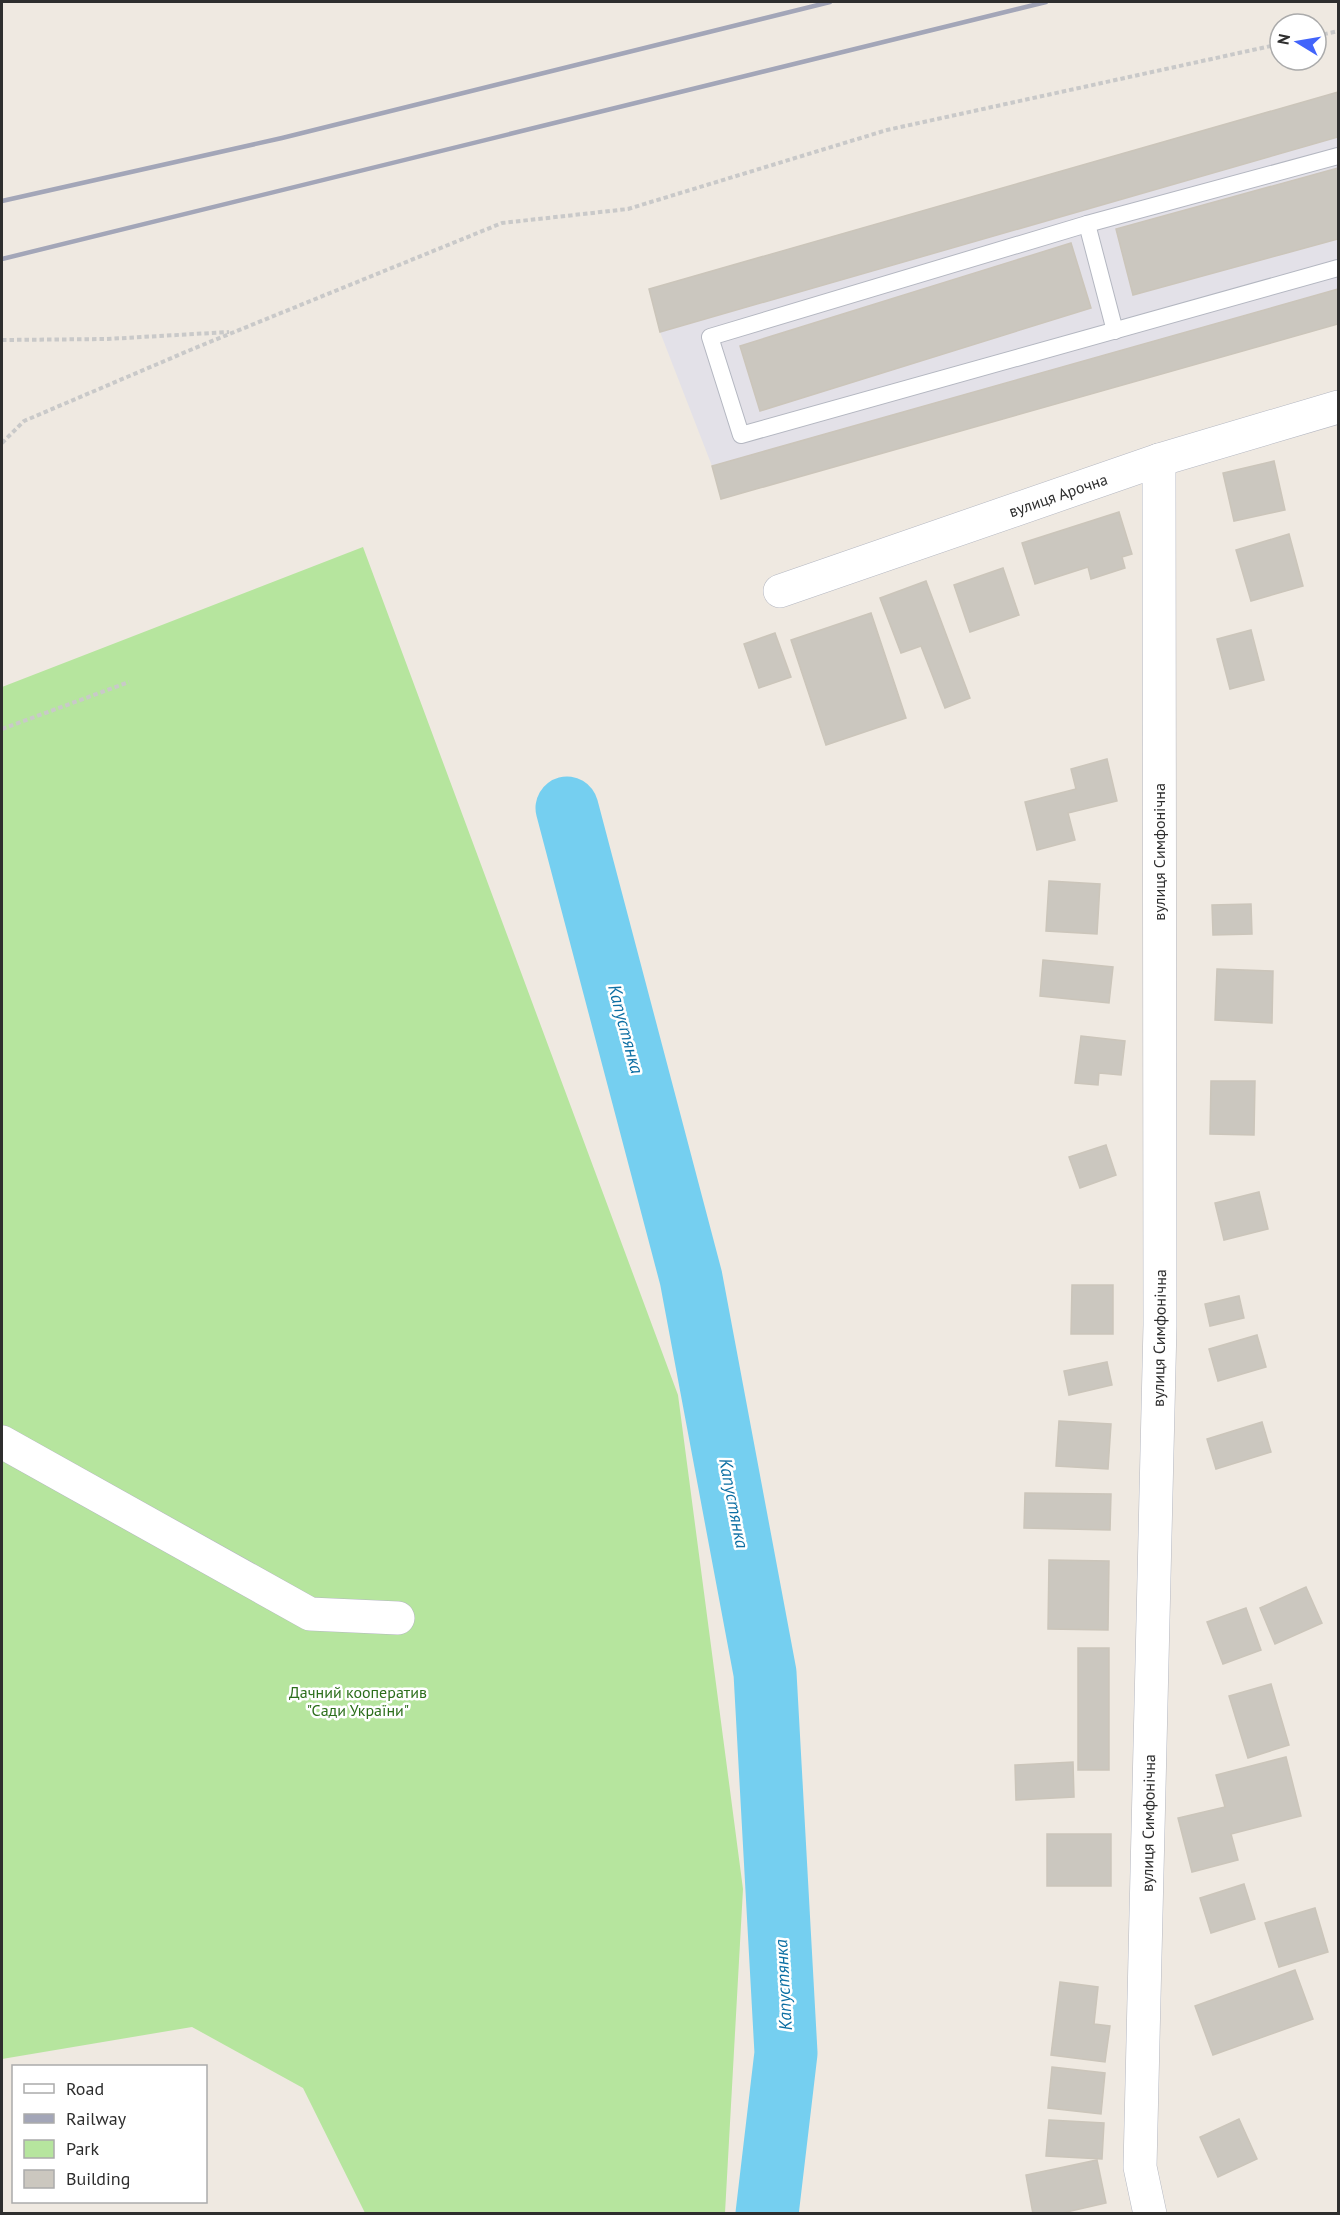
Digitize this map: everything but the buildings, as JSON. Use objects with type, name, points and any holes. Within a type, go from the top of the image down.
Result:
[{"type":"street","name":"вулиця Арочна","points":[[780,591],[1159,460],[1338,407]]},
{"type":"street","name":"вулиця Симфонічна","points":[[1150,2214],[1140,2167],[1160,1325],[1159,460]]},
{"type":"street","points":[[2,1442],[310,1614],[398,1618]]},
{"type":"lane","points":[[1338,156],[1087,224],[710,337],[741,435],[1338,268]]},
{"type":"lane","points":[[1087,224],[1115,331]]},
{"type":"path","points":[[2,442],[24,421],[234,332],[502,223],[628,209],[887,130],[1268,47]]},
{"type":"path","points":[[2,340],[107,339],[234,332]]},
{"type":"path","points":[[2,729],[129,682]]},
{"type":"shaded area","points":[[1338,92],[1338,324],[721,499],[712,466],[660,332],[649,289]]},
{"type":"green space","name":"Дачний кооператив \"Сади України\"","points":[[363,547],[678,1395],[743,1889],[725,2213],[365,2213],[303,2088],[192,2027],[2,2059],[2,687]]},
{"type":"waterway","name":"Капустянка","points":[[567,808],[691,1278],[765,1673],[786,2053],[767,2214]]},
{"type":"railway","points":[[2,201],[282,138],[830,2]]},
{"type":"railway","points":[[2,259],[1046,2]]}]
